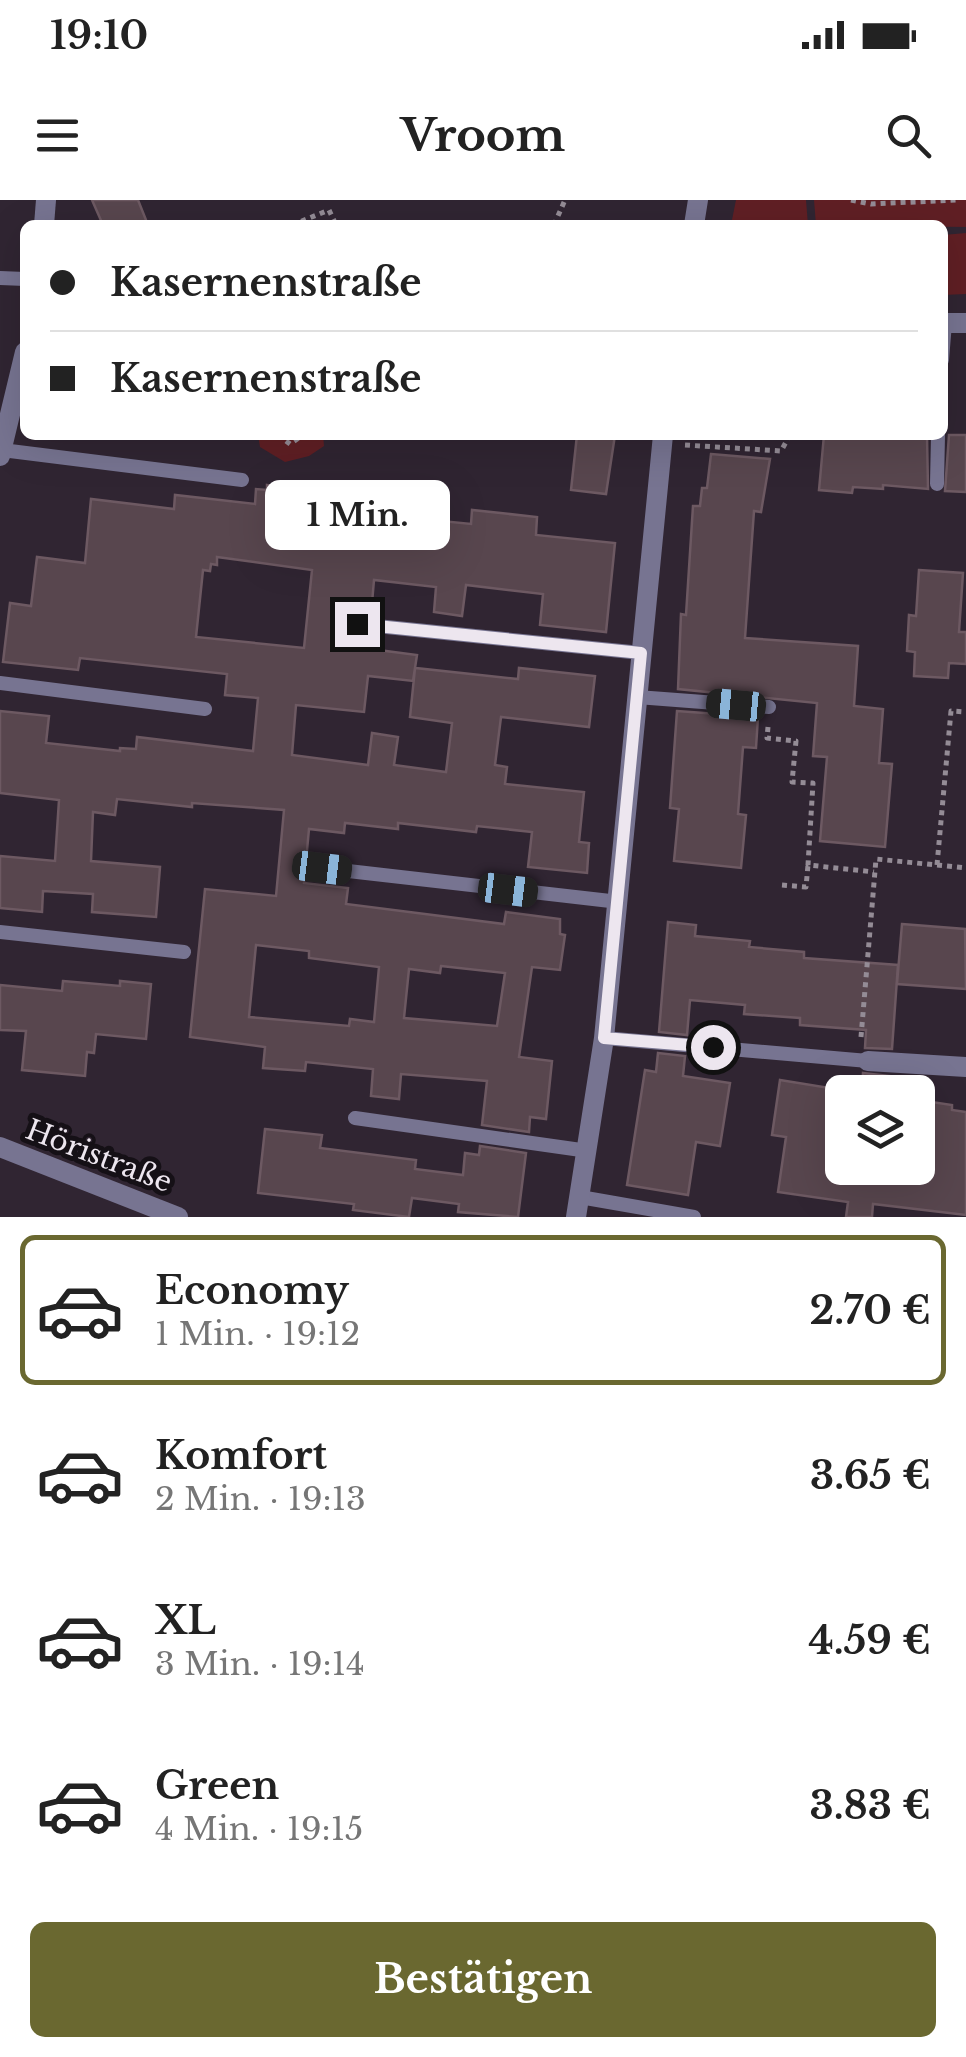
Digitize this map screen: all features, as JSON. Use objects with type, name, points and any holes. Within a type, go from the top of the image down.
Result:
[{"type":"street","points":[[1,453],[5,419],[20,369]]},
{"type":"street","points":[[578,1207],[604,1038],[663,440]]},
{"type":"street","points":[[864,1061],[966,1067]]},
{"type":"street","name":"Höristraße","points":[[0,1147],[178,1217]]},
{"type":"lane","points":[[936,484],[938,440]]},
{"type":"lane","points":[[1,453],[242,480]]},
{"type":"lane","points":[[357,624],[641,653]]},
{"type":"lane","points":[[0,683],[205,709]]},
{"type":"lane","points":[[637,697],[769,707]]},
{"type":"lane","points":[[322,868],[619,902]]},
{"type":"lane","points":[[0,932],[184,952]]},
{"type":"lane","points":[[604,1038],[864,1061]]},
{"type":"lane","points":[[356,1118],[588,1151]]},
{"type":"lane","points":[[578,1207],[694,1217]]},
{"type":"path","points":[[851,200],[871,204],[956,200]]},
{"type":"path","points":[[304,220],[329,210],[334,220]]},
{"type":"path","points":[[663,440],[781,451],[787,440]]},
{"type":"path","points":[[769,707],[767,738],[796,741],[792,782],[813,783],[806,887],[782,885]]},
{"type":"path","points":[[937,865],[951,711],[966,712]]},
{"type":"path","points":[[864,1061],[876,859],[966,868]]},
{"type":"path","points":[[808,865],[874,872]]},
{"type":"shaded area","points":[[736,200],[806,200],[808,220],[732,220]]},
{"type":"shaded area","points":[[814,200],[966,200],[966,227],[948,227],[948,220],[816,220]]},
{"type":"shaded area","points":[[966,233],[966,294],[948,295],[948,235]]},
{"type":"shaded area","points":[[259,440],[323,440],[324,446],[309,456],[285,462],[260,447]]},
{"type":"building","points":[[92,200],[138,200],[146,220],[101,220]]},
{"type":"building","points":[[949,435],[966,435],[966,492],[945,491]]},
{"type":"building","points":[[576,440],[614,440],[606,494],[571,490]]},
{"type":"building","points":[[824,440],[927,440],[928,489],[883,485],[883,489],[853,487],[852,493],[819,490]]},
{"type":"building","points":[[711,454],[770,459],[761,512],[754,511],[745,638],[858,646],[854,706],[883,709],[879,763],[892,764],[885,847],[820,841],[827,757],[813,756],[817,703],[678,689],[681,614],[686,615],[693,506],[700,506],[702,488],[707,488]]},
{"type":"building","points":[[267,485],[291,488],[290,492],[304,494],[303,502],[381,511],[381,515],[471,524],[472,510],[537,517],[536,535],[615,543],[606,632],[540,625],[543,594],[466,585],[462,616],[434,612],[436,587],[374,580],[371,615],[352,615],[347,627],[352,633],[368,636],[371,649],[417,655],[415,668],[518,679],[519,668],[595,676],[589,727],[501,717],[495,765],[507,767],[505,784],[584,792],[579,842],[589,843],[587,873],[528,867],[532,832],[477,826],[476,832],[398,823],[398,829],[345,823],[344,833],[309,829],[304,883],[348,888],[346,904],[504,924],[506,912],[560,919],[560,934],[565,935],[560,970],[532,967],[519,1057],[552,1061],[546,1119],[530,1117],[529,1132],[482,1125],[487,1081],[401,1074],[399,1099],[371,1096],[373,1069],[306,1062],[305,1071],[263,1068],[265,1047],[190,1037],[205,889],[276,896],[284,810],[192,803],[192,807],[117,799],[115,815],[93,812],[91,861],[160,867],[156,917],[92,912],[93,894],[43,891],[42,912],[0,908],[0,856],[55,861],[59,800],[0,793],[0,711],[49,716],[46,743],[120,751],[136,749],[137,737],[253,751],[258,698],[225,695],[227,674],[80,658],[78,670],[3,662],[10,603],[31,606],[37,557],[85,563],[91,499],[174,509],[175,495],[255,504],[256,489],[267,490]],"holes":[[[217,557],[312,570],[304,648],[196,637],[203,570],[210,571],[211,564],[217,565]],[[415,668],[410,717],[452,723],[446,772],[394,765],[398,737],[372,733],[368,765],[292,755],[296,705],[364,712],[368,676],[413,681]],[[256,945],[309,951],[309,958],[379,967],[374,1022],[350,1019],[349,1026],[249,1017]],[[441,966],[505,973],[497,1026],[404,1018],[409,969],[440,973]]]},
{"type":"building","points":[[919,570],[963,573],[959,632],[966,632],[966,664],[949,663],[948,678],[914,676],[915,652],[907,651],[909,615],[916,616]]},
{"type":"building","points":[[677,711],[758,717],[756,748],[743,747],[738,814],[746,815],[741,868],[674,861],[679,809],[670,808]]},
{"type":"building","points":[[668,922],[696,925],[695,936],[750,941],[749,947],[804,952],[804,958],[898,965],[892,1049],[865,1048],[866,1030],[800,1025],[800,1018],[744,1014],[745,1005],[690,1000],[687,1035],[659,1032]]},
{"type":"building","points":[[902,924],[965,929],[966,989],[897,984]]},
{"type":"building","points":[[63,981],[120,986],[120,981],[151,984],[146,1039],[96,1034],[94,1053],[87,1052],[85,1076],[22,1070],[26,1031],[0,1030],[0,985],[62,991]]},
{"type":"building","points":[[658,1053],[685,1056],[683,1076],[730,1083],[720,1146],[696,1142],[688,1195],[627,1185],[645,1070],[656,1072]]},
{"type":"building","points":[[780,1080],[825,1087],[825,1185],[935,1185],[935,1102],[952,1105],[952,1110],[966,1112],[966,1215],[873,1204],[872,1217],[846,1217],[848,1202],[778,1192],[786,1137],[772,1135]]},
{"type":"building","points":[[265,1129],[322,1135],[320,1148],[416,1160],[415,1169],[463,1175],[465,1153],[479,1155],[480,1146],[526,1153],[518,1217],[458,1212],[459,1204],[412,1198],[409,1217],[353,1210],[354,1204],[258,1193]]},
{"type":"route","points":[[357,624],[641,653],[604,1038],[713,1047]]}]
